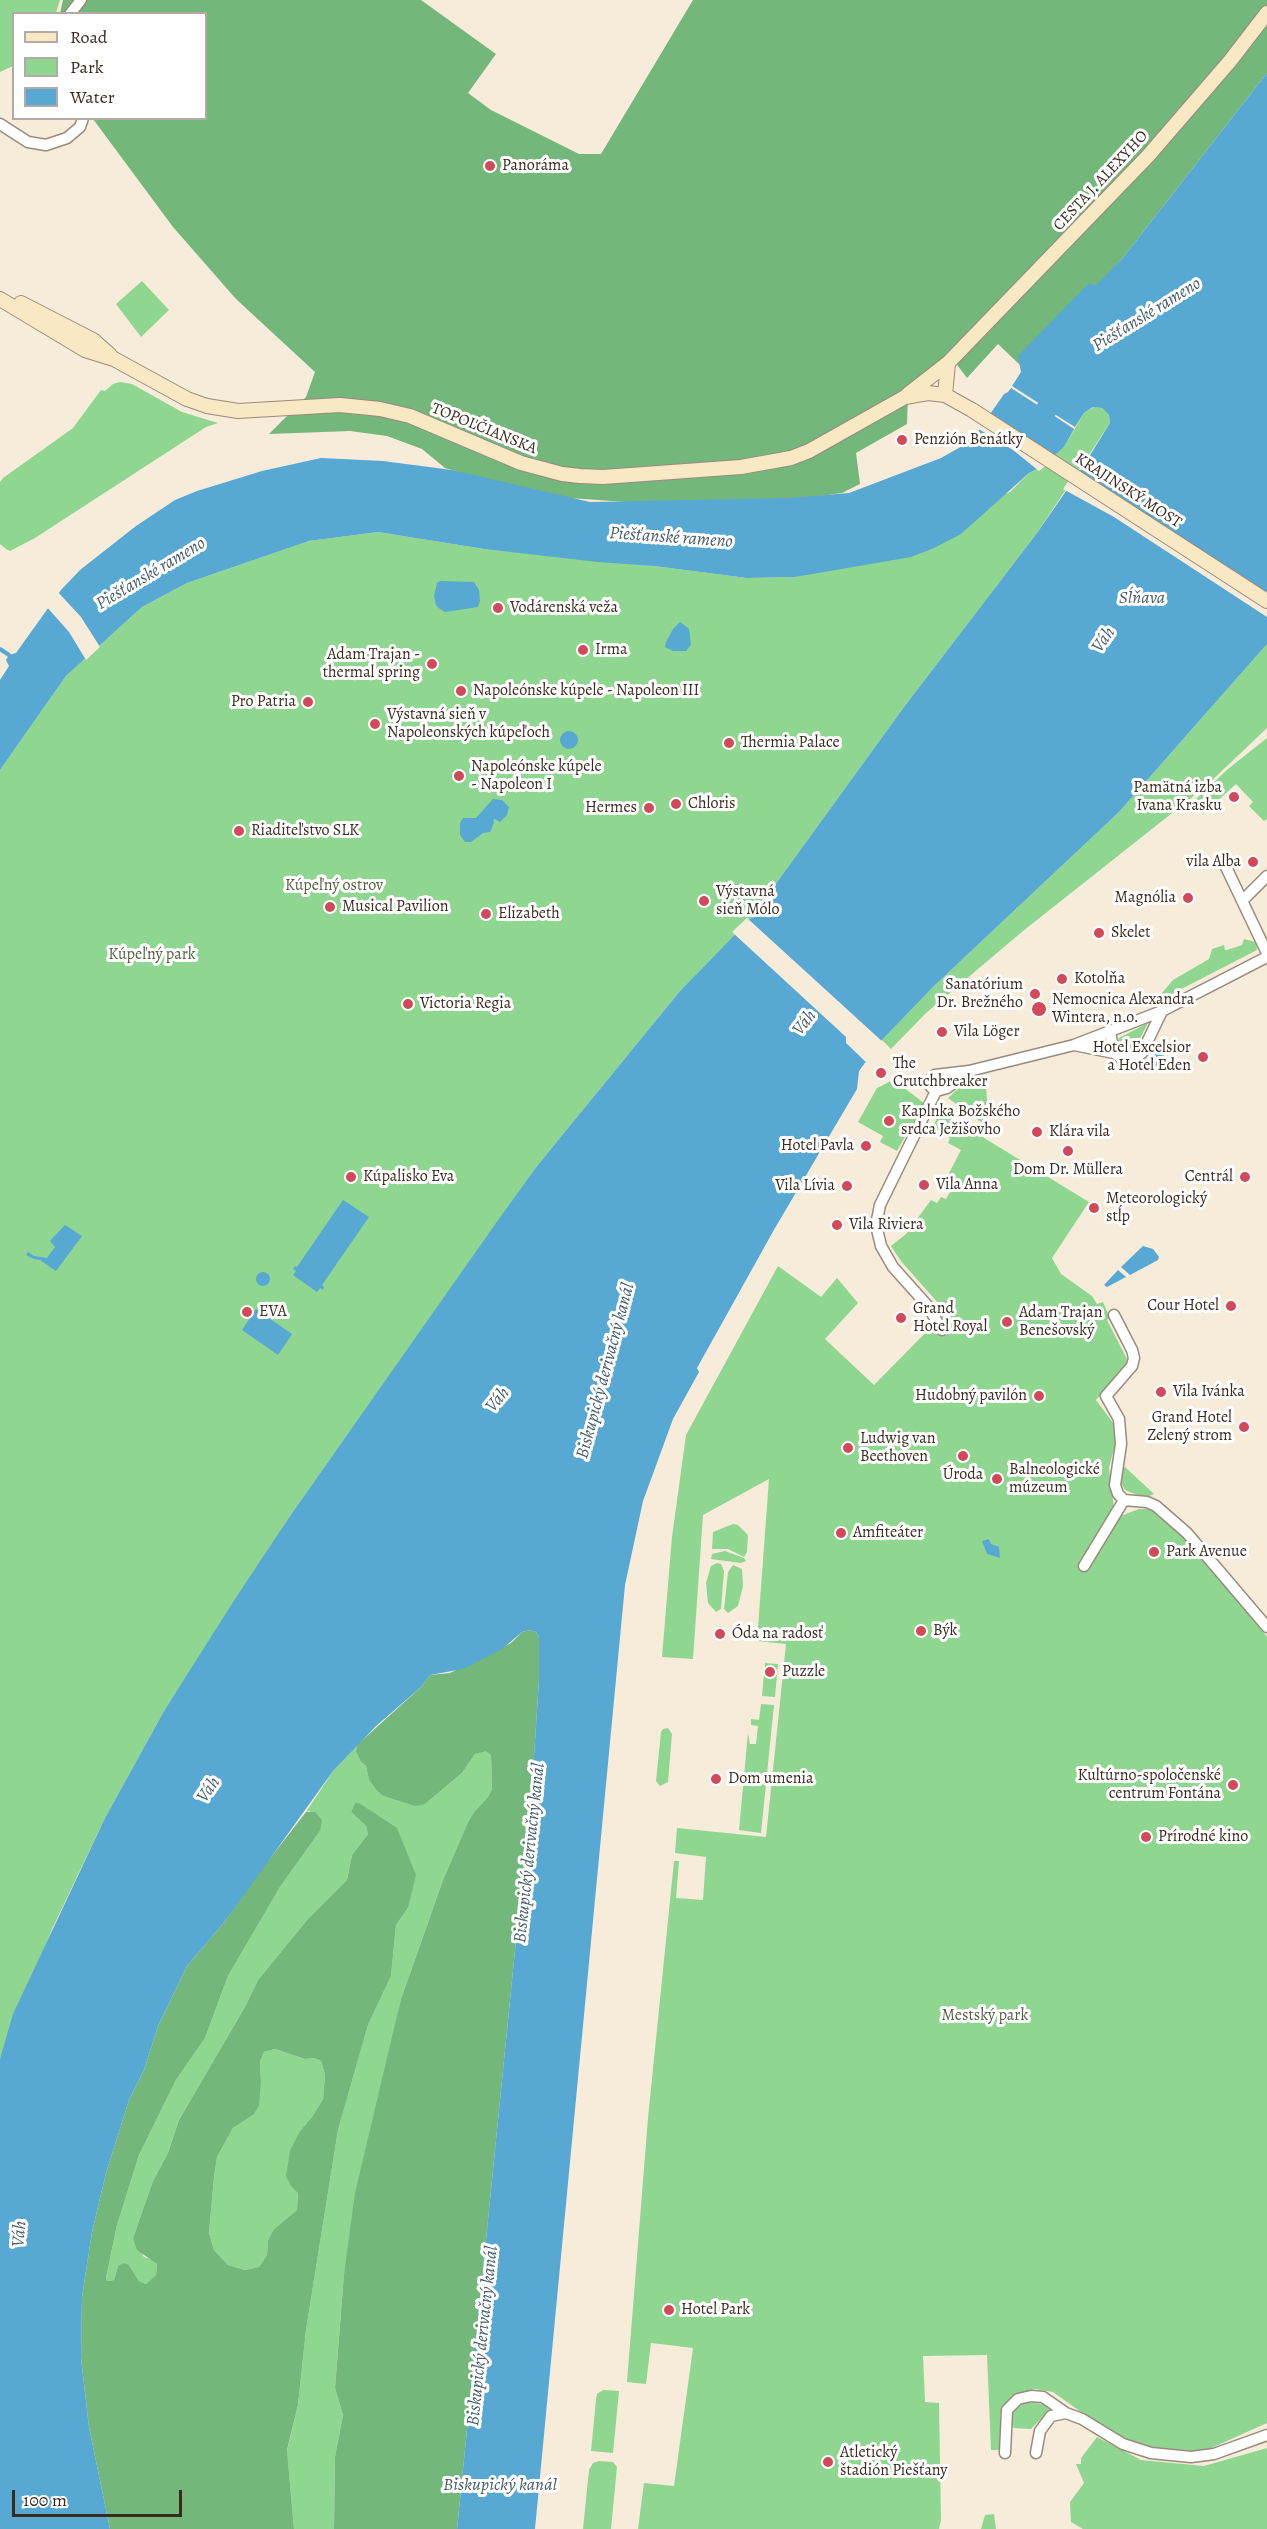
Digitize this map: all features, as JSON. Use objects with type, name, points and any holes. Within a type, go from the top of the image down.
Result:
[{"type":"main road","name":"CESTA J. ALEXYHO","points":[[905,397],[948,363],[1148,156],[1230,61],[1267,13]]},
{"type":"main road","name":"TOPOĽČIANSKA","points":[[0,292],[93,340],[114,359]]},
{"type":"main road","name":"TOPOĽČIANSKA","points":[[0,299],[85,350],[114,359],[187,399],[223,410],[238,411],[340,405],[380,409],[410,416],[521,464],[562,474],[592,477],[741,466],[791,458],[809,452],[905,397],[928,393],[945,395]]},
{"type":"main road","points":[[945,395],[948,363]]},
{"type":"main road","name":"KRAJINSKÝ MOST","points":[[945,395],[972,410],[1267,601]]},
{"type":"street","points":[[72,12],[81,0]]},
{"type":"street","points":[[0,124],[28,142],[46,145],[67,138],[80,127],[82,120]]},
{"type":"street","points":[[936,1091],[930,1084],[931,1077],[969,1071],[1074,1045],[1110,1032],[1158,1013],[1267,955],[1226,867]]},
{"type":"street","points":[[1242,901],[1267,876]]},
{"type":"street","points":[[1074,1045],[1114,1053],[1128,1060],[1139,1056],[1158,1013]]},
{"type":"street","points":[[1110,1032],[1114,1053]]},
{"type":"street","points":[[942,1330],[927,1305],[893,1267],[881,1246],[876,1225],[879,1205],[936,1091],[947,1088],[969,1071]]},
{"type":"street","points":[[1114,1315],[1134,1358],[1132,1366],[1106,1396],[1119,1419],[1121,1443],[1115,1485],[1118,1494],[1124,1500],[1147,1502],[1156,1506],[1187,1533],[1267,1627]]},
{"type":"street","points":[[1084,1566],[1124,1500]]},
{"type":"street","points":[[1005,2453],[1007,2410],[1018,2399],[1031,2396],[1043,2397],[1066,2413],[1082,2419],[1123,2444],[1151,2453],[1191,2457],[1214,2454],[1267,2435]]},
{"type":"street","points":[[1036,2453],[1040,2431],[1051,2416],[1066,2413]]},
{"type":"green space","points":[[0,0],[60,0],[56,12],[12,12],[12,66],[0,72]]},
{"type":"green space","points":[[63,0],[421,0],[496,54],[468,93],[491,110],[579,154],[601,154],[693,0],[1267,0],[1267,73],[1122,259],[1021,366],[998,344],[967,378],[952,358],[908,393],[907,424],[856,453],[860,484],[842,493],[762,504],[682,506],[542,496],[445,468],[422,449],[387,436],[350,431],[269,434],[306,397],[315,372],[236,299],[173,227],[94,120],[207,120],[207,12],[60,12]]},
{"type":"green space","points":[[142,281],[169,310],[141,337],[116,304]]},
{"type":"green space","points":[[120,382],[132,384],[182,412],[218,423],[206,427],[35,538],[10,551],[6,549],[0,544],[0,482],[73,428],[101,390],[105,391],[113,384]]},
{"type":"green space","name":"Kúpeľný ostrov","points":[[1094,407],[1102,408],[1109,415],[1110,423],[1037,533],[904,707],[751,918],[680,991],[537,1166],[290,1516],[164,1711],[105,1818],[53,1927],[0,2059],[0,770],[66,676],[142,607],[187,583],[309,541],[378,532],[484,549],[747,578],[795,577],[822,571],[1010,492],[1029,473],[1043,466],[1064,447],[1084,413]]},
{"type":"green space","points":[[1267,644],[1267,728],[1205,787],[1023,931],[926,1013],[891,1049],[882,1040],[934,986],[1119,812]]},
{"type":"green space","points":[[1267,738],[1267,819],[1264,821],[1249,806],[1253,802],[1236,784],[1203,814],[1196,799],[1228,769]]},
{"type":"green space","points":[[1244,939],[1256,942],[1257,950],[1158,1001],[1157,999],[1173,980],[1209,959],[1212,949],[1224,945],[1227,950],[1242,945]]},
{"type":"green space","points":[[1148,1023],[1134,1050],[1126,1053],[1119,1050],[1117,1043],[1119,1038]]},
{"type":"green space","points":[[891,1081],[899,1084],[924,1103],[897,1151],[880,1142],[883,1136],[858,1122],[877,1088]]},
{"type":"green space","points":[[982,1081],[986,1084],[988,1119],[985,1125],[948,1098],[959,1088]]},
{"type":"green space","name":"Mestský park","points":[[940,1111],[1089,1202],[1052,1258],[1061,1274],[1092,1296],[1097,1304],[1103,1302],[1110,1318],[1107,1320],[1127,1359],[1126,1366],[1096,1400],[1114,1424],[1116,1442],[1109,1467],[1114,1509],[1123,1515],[1139,1509],[1153,1509],[1195,1548],[1267,1637],[1267,2423],[1198,2454],[1148,2450],[1098,2424],[1053,2392],[1035,2389],[1016,2394],[1003,2407],[1000,2415],[1000,2450],[991,2450],[987,2355],[923,2356],[925,2402],[939,2403],[941,2520],[939,2529],[638,2529],[644,2483],[674,2486],[693,2348],[651,2343],[646,2384],[627,2382],[648,2118],[674,1861],[679,1861],[676,1898],[703,1900],[706,1857],[675,1853],[677,1828],[766,1837],[786,1644],[757,1641],[769,1479],[703,1515],[693,1659],[662,1657],[672,1537],[686,1435],[778,1266],[821,1297],[837,1278],[858,1303],[825,1339],[874,1385],[946,1312],[900,1260],[891,1246],[906,1234],[931,1200],[937,1203],[941,1197],[946,1199],[952,1188],[944,1183],[961,1150],[948,1143],[950,1138],[932,1129]]},
{"type":"green space","points":[[1125,1467],[1154,1494],[1145,1498],[1125,1490],[1119,1473]]},
{"type":"green space","points":[[733,1524],[738,1525],[748,1535],[747,1552],[744,1557],[728,1549],[712,1549],[713,1532]]},
{"type":"green space","points":[[725,1551],[744,1558],[746,1561],[741,1563],[711,1559],[712,1554]]},
{"type":"green space","points":[[721,1564],[724,1571],[721,1609],[716,1612],[708,1603],[706,1583],[711,1566]]},
{"type":"green space","points":[[733,1565],[742,1569],[743,1586],[738,1606],[728,1613],[724,1609],[728,1572]]},
{"type":"green space","points":[[530,1630],[536,1632],[539,1637],[539,1680],[533,1771],[457,2529],[334,2529],[335,2457],[343,2415],[335,2388],[344,2274],[355,2193],[401,1999],[443,1880],[468,1822],[492,1789],[491,1755],[486,1751],[475,1754],[462,1773],[425,1804],[416,1806],[383,1796],[369,1780],[366,1766],[356,1752],[357,1745],[421,1687],[430,1675],[450,1673],[511,1643],[522,1632]]},
{"type":"green space","points":[[765,1663],[778,1664],[775,1697],[762,1696]]},
{"type":"green space","points":[[761,1704],[774,1705],[761,1833],[739,1830],[748,1733],[750,1744],[756,1744],[758,1726],[751,1725],[751,1719],[759,1720]]},
{"type":"green space","points":[[668,1728],[672,1734],[668,1782],[660,1786],[656,1781],[661,1732]]},
{"type":"green space","points":[[357,1745],[356,1752],[366,1766],[369,1780],[383,1796],[408,1804],[425,1804],[462,1773],[475,1754],[486,1750],[491,1755],[492,1789],[468,1822],[443,1880],[401,1999],[344,2274],[335,2388],[343,2415],[335,2457],[334,2529],[294,2529],[287,2451],[298,2405],[306,2330],[338,2130],[368,2025],[391,1976],[396,1925],[408,1908],[359,1803],[355,1803],[351,1812],[366,1826],[368,1834],[352,1855],[347,1880],[307,1920],[258,1980],[246,2005],[179,2120],[168,2153],[153,2181],[133,2238],[144,2257],[157,2264],[156,2275],[146,2284],[139,2281],[129,2265],[118,2266],[114,2280],[107,2281],[106,2278],[117,2225],[139,2155],[176,2080],[205,2038],[228,1976],[280,1887],[320,1831],[310,1811],[306,1812],[333,1771]]},
{"type":"green space","points":[[355,1803],[359,1803],[397,1828],[416,1875],[408,1908],[396,1925],[391,1976],[368,2025],[338,2130],[306,2330],[298,2405],[287,2450],[294,2529],[110,2529],[89,2427],[81,2358],[82,2297],[92,2232],[106,2173],[129,2100],[144,2070],[158,2026],[187,1966],[226,1920],[254,1879],[306,1812],[315,1812],[322,1820],[320,1831],[280,1887],[228,1976],[205,2038],[176,2080],[139,2155],[117,2225],[106,2278],[107,2281],[114,2280],[118,2266],[124,2263],[129,2265],[139,2281],[146,2284],[156,2275],[157,2264],[137,2250],[133,2238],[153,2181],[168,2153],[179,2120],[246,2005],[258,1980],[307,1920],[347,1880],[352,1855],[368,1834],[366,1826],[351,1812]],"holes":[[[275,2049],[305,2059],[314,2058],[321,2061],[325,2075],[323,2099],[300,2131],[290,2151],[286,2176],[298,2193],[297,2210],[274,2229],[268,2240],[267,2255],[259,2267],[245,2270],[228,2265],[214,2250],[209,2233],[217,2157],[233,2128],[253,2115],[259,2106],[260,2062],[264,2052]]]},
{"type":"green space","points":[[275,2049],[305,2059],[314,2058],[321,2061],[325,2075],[323,2099],[300,2131],[291,2186],[298,2192],[297,2210],[274,2229],[268,2240],[267,2255],[259,2267],[245,2270],[228,2265],[214,2250],[209,2233],[214,2177],[217,2157],[233,2128],[253,2115],[261,2081],[260,2062],[264,2052]]},
{"type":"green space","points":[[603,2390],[619,2391],[613,2453],[591,2451],[597,2394]]},
{"type":"green space","points":[[1027,2402],[1043,2404],[1050,2410],[1031,2429],[1014,2428],[1010,2423],[1012,2414],[1019,2406]]},
{"type":"green space","points":[[1097,2437],[1141,2460],[1204,2466],[1267,2448],[1267,2529],[1083,2529],[1071,2522],[1070,2502],[1084,2483],[1076,2464],[1081,2464],[1081,2458]]},
{"type":"green space","points":[[613,2462],[617,2467],[611,2529],[583,2529],[589,2470],[593,2463]]},
{"type":"green space","points":[[994,2514],[996,2529],[981,2529],[985,2515]]},
{"type":"water","points":[[1267,73],[1267,644],[1119,812],[934,986],[882,1040],[859,1071],[857,1089],[775,1228],[697,1368],[699,1372],[673,1419],[643,1501],[625,1585],[535,2529],[457,2529],[533,1771],[539,1680],[539,1637],[536,1632],[530,1630],[522,1632],[502,1649],[463,1669],[430,1675],[421,1687],[376,1726],[333,1771],[226,1920],[187,1966],[158,2026],[144,2070],[129,2100],[106,2173],[92,2232],[82,2297],[81,2358],[89,2427],[110,2529],[0,2529],[0,2059],[13,2014],[105,1818],[164,1711],[235,1599],[290,1516],[537,1166],[680,991],[751,918],[904,707],[1037,533],[1082,468],[1110,423],[1109,415],[1102,408],[1093,407],[1084,413],[1075,427],[1048,410],[1054,393],[1050,393],[1040,404],[1012,386],[1021,372],[1018,356],[1088,284],[1096,285],[1122,259]]},
{"type":"water","points":[[1011,388],[1039,406],[1038,412],[1041,414],[1047,411],[1074,429],[1064,447],[1043,466],[1029,473],[961,534],[911,557],[795,577],[747,578],[484,549],[378,532],[309,541],[187,583],[142,607],[66,676],[0,770],[0,680],[9,666],[6,660],[9,655],[16,653],[61,590],[80,570],[136,526],[175,500],[197,491],[262,471],[321,458],[383,461],[452,470],[590,502],[791,498],[849,493],[941,458],[964,445],[977,433],[1004,394]]},
{"type":"water","points":[[440,581],[474,582],[479,590],[478,607],[445,612],[440,609],[436,605],[434,596],[437,583]]},
{"type":"water","points":[[680,622],[689,629],[691,645],[686,651],[673,651],[665,647],[666,642]]},
{"type":"water","points":[[569,731],[575,734],[578,740],[575,746],[569,749],[563,746],[560,740],[563,734]]},
{"type":"water","points":[[493,799],[502,800],[509,807],[507,815],[500,822],[493,820],[490,832],[483,833],[471,842],[465,842],[460,835],[460,823],[463,818],[476,818]]},
{"type":"water","points":[[1156,1050],[1162,1052],[1164,1058],[1162,1064],[1156,1066],[1150,1064],[1148,1058],[1150,1052]]},
{"type":"water","points":[[343,1200],[369,1217],[322,1285],[323,1290],[320,1288],[317,1292],[293,1275],[296,1271],[293,1269],[297,1267]]},
{"type":"water","points":[[65,1225],[82,1236],[56,1271],[40,1260],[26,1255],[28,1252],[34,1256],[47,1258],[55,1247],[50,1241]]},
{"type":"water","points":[[1143,1246],[1153,1249],[1159,1257],[1158,1260],[1130,1275],[1121,1267]]},
{"type":"water","points":[[1118,1270],[1126,1277],[1107,1287],[1104,1285]]},
{"type":"water","points":[[260,1272],[266,1272],[270,1279],[266,1286],[260,1286],[256,1282],[256,1276]]},
{"type":"water","points":[[256,1309],[292,1334],[278,1355],[242,1330]]},
{"type":"water","points":[[989,1539],[991,1544],[999,1547],[1000,1558],[987,1554],[982,1541]]},
{"type":"pier","points":[[987,413],[1056,458],[1039,471],[1013,450],[977,428]]},
{"type":"pier","points":[[1076,470],[1267,595],[1267,617],[1114,517],[1063,489]]},
{"type":"pier","points":[[57,591],[81,617],[100,647],[86,660],[69,632],[46,606]]},
{"type":"pier","points":[[747,918],[884,1043],[868,1064],[846,1043],[846,1037],[732,932]]},
{"type":"waterway","name":"Piešťanské rameno","points":[[1028,438],[1065,381]]},
{"type":"waterway","points":[[0,649],[9,655]]},
{"type":"place","name":"Panoráma","points":[[490,166]]},
{"type":"place","name":"Penzión Benátky","points":[[902,440]]},
{"type":"place","name":"Vodárenská veža","points":[[498,608]]},
{"type":"place","name":"Irma","points":[[583,650]]},
{"type":"place","name":"Adam Trajan - thermal spring","points":[[432,664]]},
{"type":"place","name":"Napoleónske kúpele - Napoleon III","points":[[461,691]]},
{"type":"place","name":"Pro Patria","points":[[308,702]]},
{"type":"place","name":"Výstavná sieň v Napoleonských kúpeľoch","points":[[375,724]]},
{"type":"place","name":"Thermia Palace","points":[[729,743]]},
{"type":"place","name":"Napoleónske kúpele - Napoleon I","points":[[459,776]]},
{"type":"place","name":"Pamätná izba Ivana Krasku","points":[[1234,797]]},
{"type":"place","name":"Chloris","points":[[676,804]]},
{"type":"place","name":"Hermes","points":[[649,808]]},
{"type":"place","name":"Riaditeľstvo SLK","points":[[239,831]]},
{"type":"place","name":"vila Alba","points":[[1253,862]]},
{"type":"place","name":"Magnólia","points":[[1188,898]]},
{"type":"place","name":"Výstavná sieň Mólo","points":[[704,901]]},
{"type":"place","name":"Musical Pavilion","points":[[330,907]]},
{"type":"place","name":"Elizabeth","points":[[486,914]]},
{"type":"place","name":"Skelet","points":[[1099,933]]},
{"type":"place","name":"Kotolňa","points":[[1062,979]]},
{"type":"place","name":"Sanatórium Dr. Brežného","points":[[1035,994]]},
{"type":"place","name":"Victoria Regia","points":[[408,1004]]},
{"type":"place","name":"Nemocnica Alexandra Wintera, n.o.","points":[[1039,1009]]},
{"type":"place","name":"Vila Löger","points":[[942,1032]]},
{"type":"place","name":"Hotel Excelsior a Hotel Eden","points":[[1203,1057]]},
{"type":"place","name":"The Crutchbreaker","points":[[881,1073]]},
{"type":"place","name":"Kaplnka Božského srdca Ježišovho","points":[[889,1121]]},
{"type":"place","name":"Klára vila","points":[[1037,1132]]},
{"type":"place","name":"Hotel Pavla","points":[[866,1146]]},
{"type":"place","name":"Dom Dr. Müllera","points":[[1068,1151]]},
{"type":"place","name":"Kúpalisko Eva","points":[[351,1177]]},
{"type":"place","name":"Centrál","points":[[1245,1177]]},
{"type":"place","name":"Vila Anna","points":[[924,1185]]},
{"type":"place","name":"Vila Lívia","points":[[847,1186]]},
{"type":"place","name":"Meteorologický stĺp","points":[[1094,1208]]},
{"type":"place","name":"Vila Riviera","points":[[837,1225]]},
{"type":"place","name":"Cour Hotel","points":[[1231,1306]]},
{"type":"place","name":"EVA","points":[[247,1312]]},
{"type":"place","name":"Grand Hotel Royal","points":[[901,1318]]},
{"type":"place","name":"Adam Trajan Benešovský","points":[[1007,1322]]},
{"type":"place","name":"Vila Ivánka","points":[[1161,1392]]},
{"type":"place","name":"Hudobný pavilón","points":[[1039,1396]]},
{"type":"place","name":"Grand Hotel Zelený strom","points":[[1244,1427]]},
{"type":"place","name":"Ludwig van Beethoven","points":[[848,1448]]},
{"type":"place","name":"Úroda","points":[[963,1456]]},
{"type":"place","name":"Balneologické múzeum","points":[[997,1479]]},
{"type":"place","name":"Amfiteáter","points":[[841,1533]]},
{"type":"place","name":"Park Avenue","points":[[1154,1552]]},
{"type":"place","name":"Býk","points":[[921,1631]]},
{"type":"place","name":"Óda na radosť","points":[[720,1634]]},
{"type":"place","name":"Puzzle","points":[[770,1672]]},
{"type":"place","name":"Dom umenia","points":[[716,1779]]},
{"type":"place","name":"Kultúrno-spoločenské centrum Fontána","points":[[1233,1785]]},
{"type":"place","name":"Prírodné kino","points":[[1146,1837]]},
{"type":"place","name":"Hotel Park","points":[[669,2310]]},
{"type":"place","name":"Atletický štadión Piešťany","points":[[828,2462]]},
{"type":"water label","name":"Sĺňava","points":[[1142,599]]},
{"type":"water label","name":"Váh","points":[[1104,640]]},
{"type":"water label","name":"Váh","points":[[805,1023]]},
{"type":"water label","name":"Biskupický derivačný kanál","points":[[606,1371]]},
{"type":"water label","name":"Váh","points":[[498,1400]]},
{"type":"water label","name":"Váh","points":[[209,1790]]},
{"type":"water label","name":"Biskupický derivačný kanál","points":[[530,1853]]},
{"type":"water label","name":"Váh","points":[[20,2234]]},
{"type":"water label","name":"Biskupický derivačný kanál","points":[[483,2336]]},
{"type":"water label","name":"Biskupický kanál","points":[[500,2486]]},
{"type":"park label","name":"Kúpeľný park","points":[[152,955]]}]
